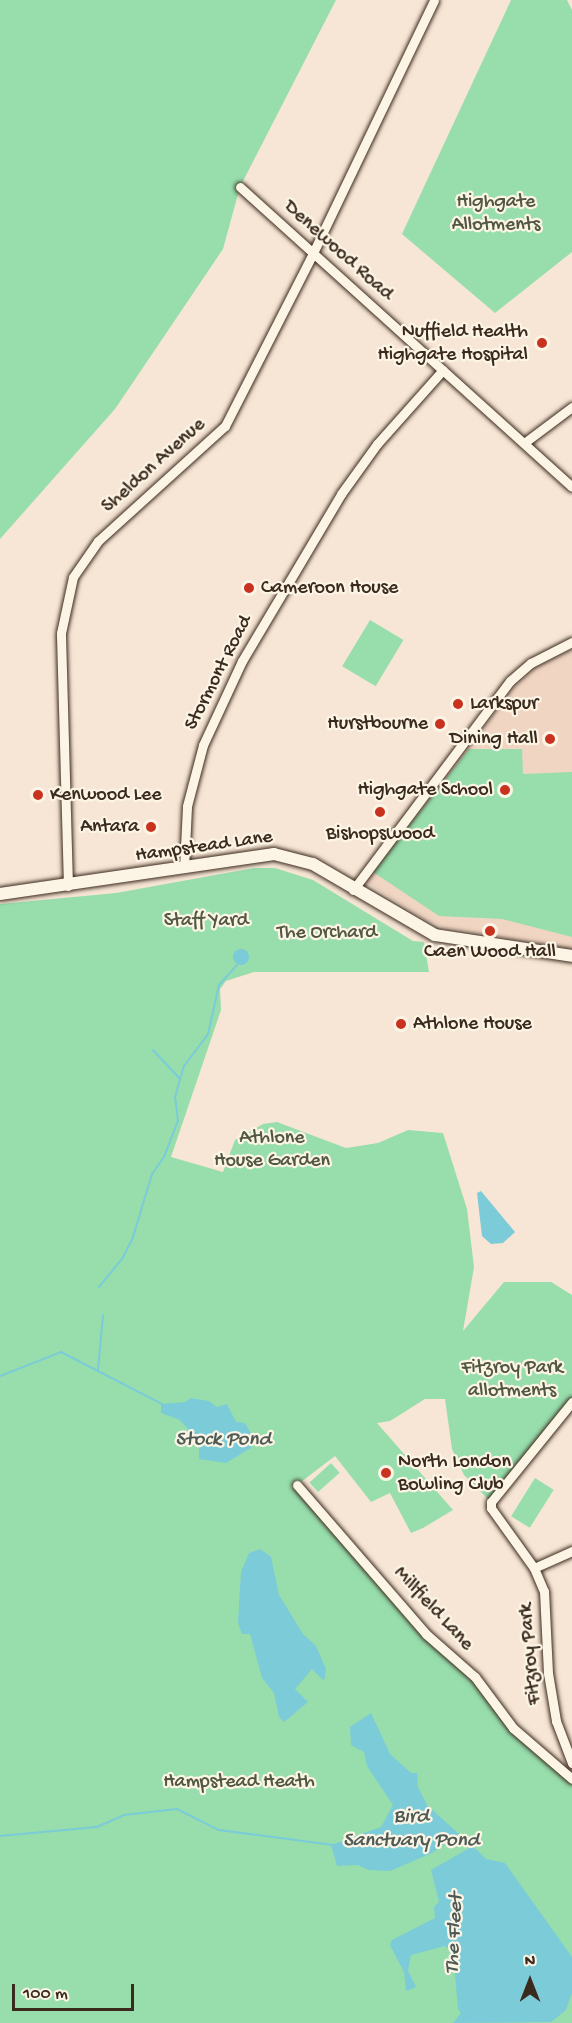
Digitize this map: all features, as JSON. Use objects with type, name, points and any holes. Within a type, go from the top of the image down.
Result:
[{"type":"main road","name":"Hampstead Lane","points":[[0,894],[68,886],[274,854],[313,864],[353,890],[435,936],[572,956]]},
{"type":"street","name":"Sheldon Avenue","points":[[68,886],[61,633],[73,578],[98,541],[225,426],[313,253],[434,0]]},
{"type":"street","name":"Denewood Road","points":[[240,187],[572,487]]},
{"type":"street","name":"Stormont Road","points":[[184,868],[187,806],[203,745],[242,661],[341,494],[377,444],[443,370]]},
{"type":"street","points":[[524,443],[572,407]]},
{"type":"street","points":[[353,890],[510,681],[557,647],[572,642]]},
{"type":"street","name":"Fitzroy Park","points":[[572,1402],[491,1502],[496,1516],[534,1568],[547,1608],[548,1673],[558,1734],[572,1763]]},
{"type":"street","name":"Millfield Lane","points":[[297,1485],[426,1634],[475,1677],[513,1728],[572,1779]]},
{"type":"street","points":[[534,1568],[572,1551]]},
{"type":"shaded area","name":"Highgate School","points":[[572,650],[572,949],[447,928],[425,920],[369,884],[366,880],[515,687],[538,666]]},
{"type":"green space","points":[[0,0],[336,0],[240,187],[223,249],[115,409],[0,539]]},
{"type":"green space","name":"Highgate Allotments","points":[[511,0],[567,0],[572,10],[572,252],[495,313],[402,234]]},
{"type":"green space","points":[[370,620],[403,640],[376,686],[342,666]]},
{"type":"green space","name":"Highgate School","points":[[469,749],[522,749],[523,774],[572,772],[572,937],[502,919],[439,916],[373,872]]},
{"type":"green space","name":"Hampstead Heath","points":[[254,868],[275,868],[313,880],[413,941],[424,942],[429,972],[254,972],[226,981],[220,989],[221,1010],[171,1157],[223,1172],[235,1140],[263,1124],[277,1122],[346,1148],[378,1143],[408,1130],[443,1133],[467,1209],[474,1267],[463,1331],[504,1282],[551,1282],[572,1295],[572,1402],[491,1502],[464,1475],[452,1449],[445,1399],[425,1399],[390,1421],[377,1423],[453,1510],[423,1528],[411,1533],[390,1493],[371,1502],[335,1456],[297,1485],[403,1607],[475,1677],[494,1705],[572,1779],[572,2023],[0,2023],[0,904],[116,893]]},
{"type":"green space","points":[[331,1463],[340,1473],[318,1492],[309,1482]]},
{"type":"green space","points":[[535,1478],[554,1490],[530,1528],[511,1516]]},
{"type":"water","points":[[241,949],[247,951],[249,957],[247,963],[241,965],[235,963],[233,957],[235,951]]},
{"type":"water","points":[[481,1191],[515,1232],[503,1243],[491,1244],[482,1236],[477,1193]]},
{"type":"water","name":"Stock Pond","points":[[190,1398],[209,1401],[217,1407],[227,1404],[236,1422],[245,1423],[253,1437],[251,1448],[226,1463],[199,1459],[199,1443],[195,1437],[180,1420],[161,1413],[161,1404],[186,1402]]},
{"type":"water","points":[[260,1549],[271,1557],[279,1595],[303,1634],[316,1646],[326,1669],[324,1681],[312,1669],[295,1689],[308,1702],[284,1722],[279,1717],[274,1693],[262,1678],[250,1634],[242,1634],[238,1623],[241,1572],[249,1553]]},
{"type":"water","name":"Bird Sanctuary Pond","points":[[371,1713],[390,1754],[411,1773],[417,1773],[418,1787],[427,1805],[459,1834],[432,1853],[390,1871],[369,1870],[358,1865],[337,1866],[331,1845],[381,1827],[393,1805],[367,1766],[364,1752],[351,1745],[350,1727]]},
{"type":"water","name":"The Fleet","points":[[473,1846],[486,1859],[505,1863],[572,1957],[572,1993],[566,2010],[551,2022],[453,2023],[461,2013],[458,2009],[453,1953],[445,1946],[411,1955],[408,1971],[416,1987],[406,1991],[404,1972],[390,1945],[392,1940],[435,1918],[434,1907],[439,1902],[431,1870]]},
{"type":"waterway","points":[[99,1287],[122,1259],[133,1237],[152,1174],[164,1157],[178,1121],[175,1097],[184,1066],[208,1034],[219,985],[237,965]]},
{"type":"waterway","points":[[153,1050],[179,1078]]},
{"type":"waterway","points":[[98,1370],[103,1315]]},
{"type":"waterway","points":[[0,1376],[61,1352],[162,1404]]},
{"type":"waterway","points":[[0,1836],[97,1827],[124,1815],[177,1809],[219,1830],[333,1845]]},
{"type":"place","name":"Nuffield Health Highgate Hospital","points":[[542,343]]},
{"type":"place","name":"Cameroon House","points":[[249,588]]},
{"type":"place","name":"Larkspur","points":[[458,704]]},
{"type":"place","name":"Hurstbourne","points":[[440,724]]},
{"type":"place","name":"Dining Hall","points":[[550,739]]},
{"type":"place","name":"Highgate School","points":[[505,790]]},
{"type":"place","name":"Kenwood Lee","points":[[38,795]]},
{"type":"place","name":"Bishopswood","points":[[380,812]]},
{"type":"place","name":"Antara","points":[[151,827]]},
{"type":"place","name":"Caen Wood Hall","points":[[490,931]]},
{"type":"place","name":"Athlone House","points":[[401,1024]]},
{"type":"place","name":"North London Bowling Club","points":[[386,1473]]},
{"type":"park label","name":"Staff Yard","points":[[206,921]]},
{"type":"park label","name":"The Orchard","points":[[327,933]]},
{"type":"park label","name":"Athlone House Garden","points":[[272,1150]]},
{"type":"park label","name":"Fitzroy Park allotments","points":[[512,1380]]}]
